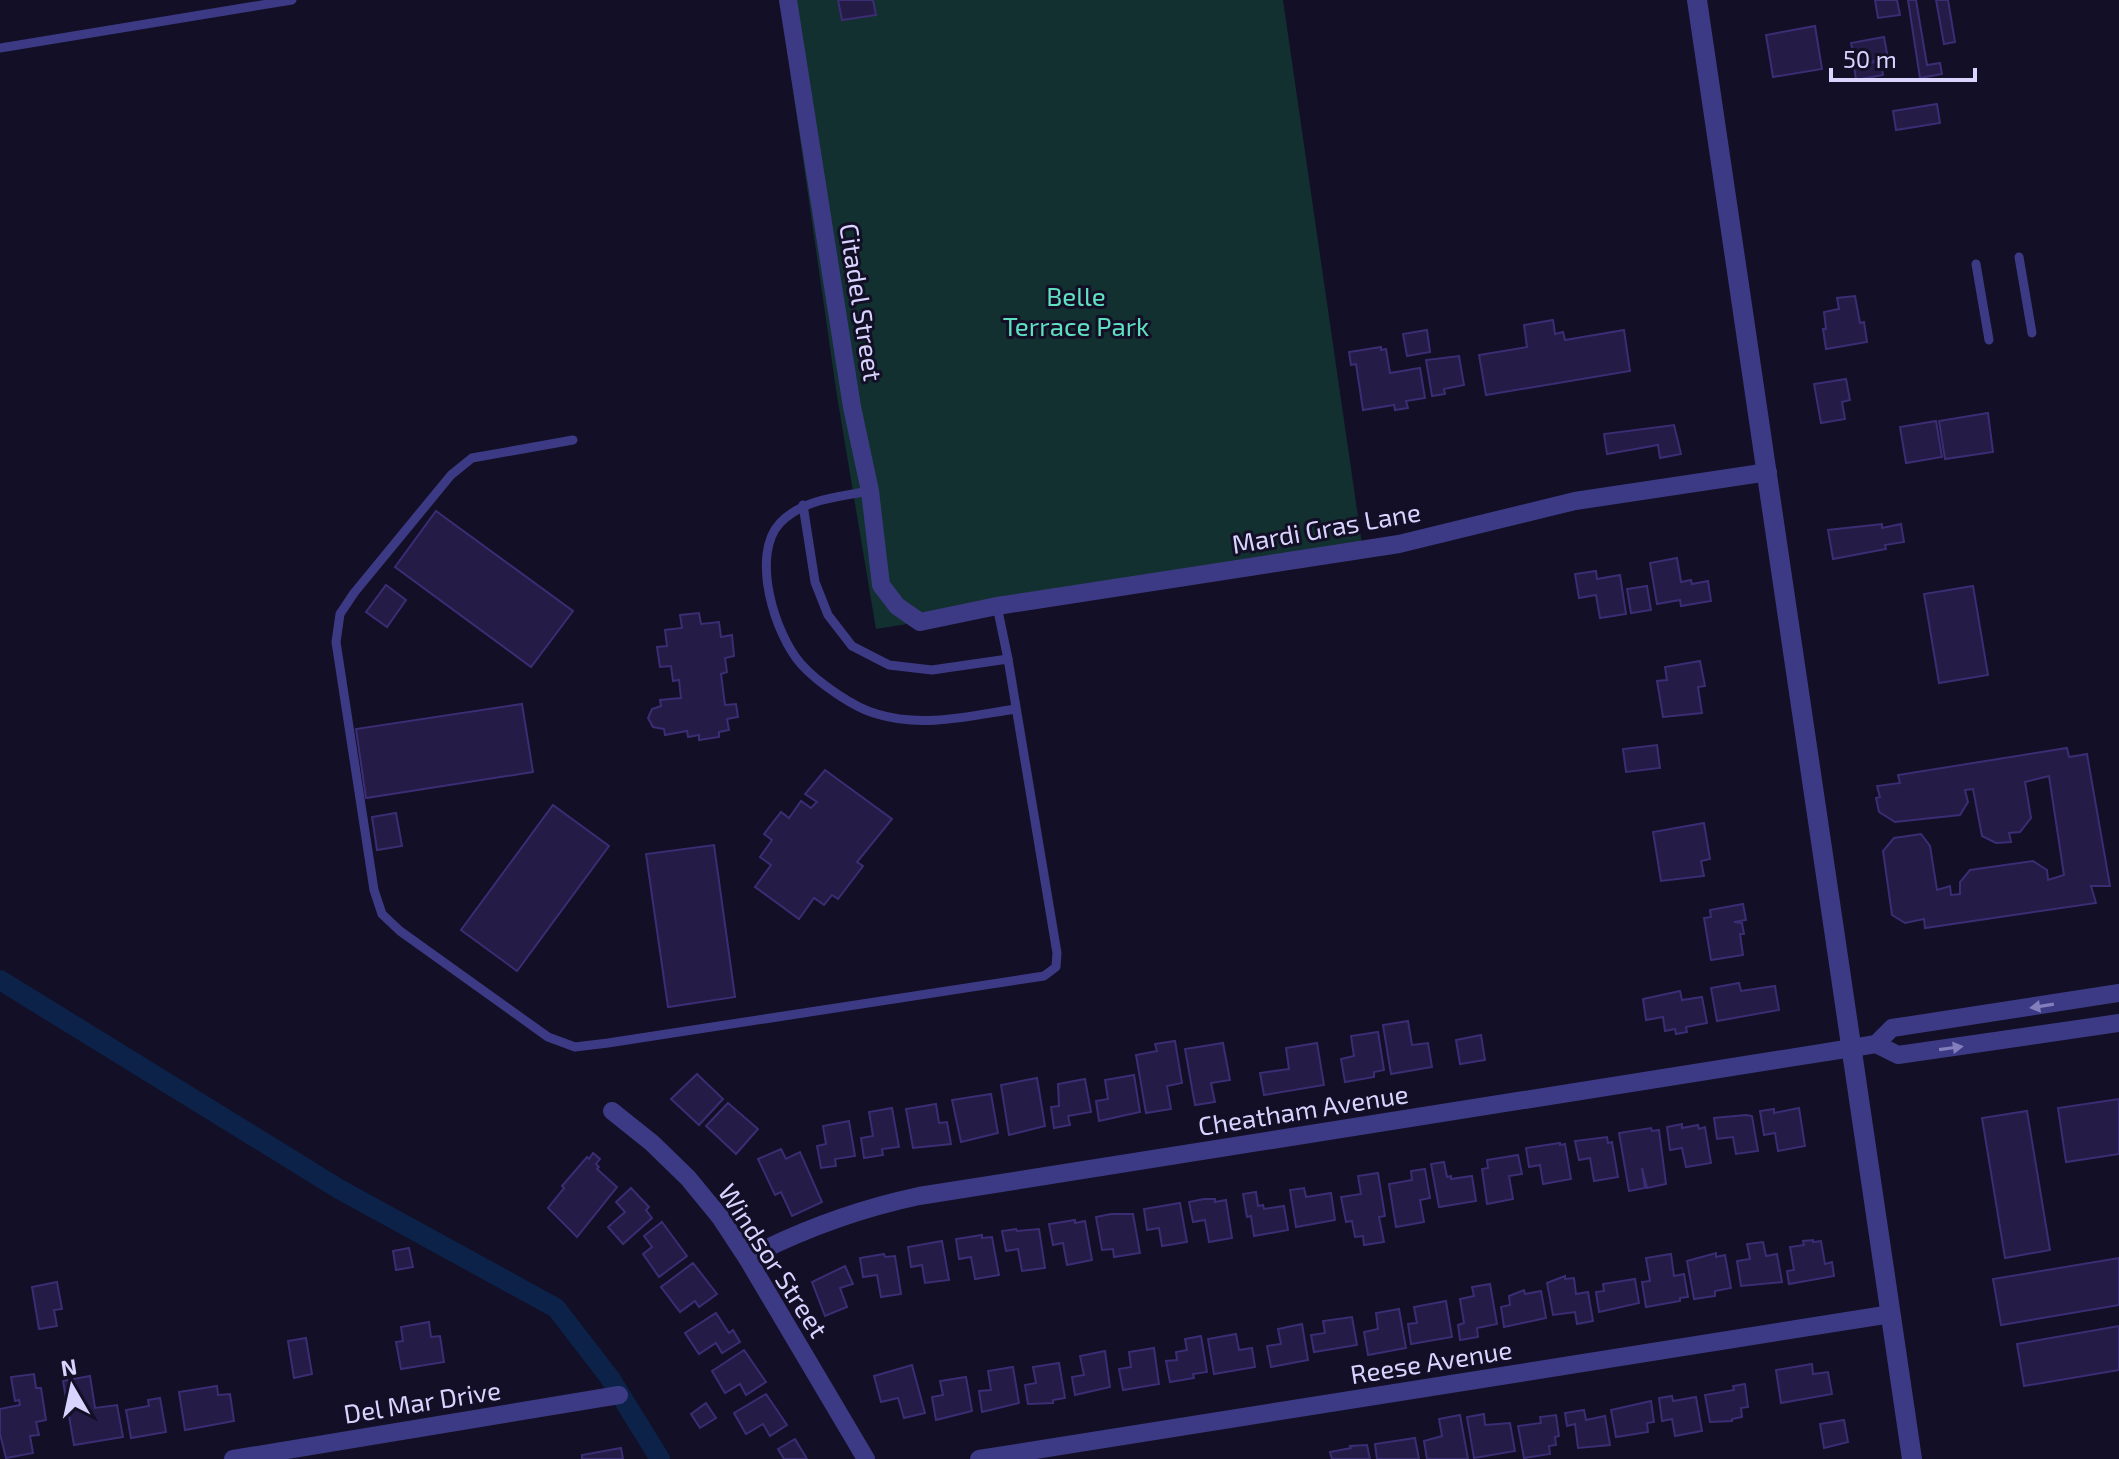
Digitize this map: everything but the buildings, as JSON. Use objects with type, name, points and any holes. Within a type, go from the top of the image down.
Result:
[{"type":"street","name":"Citadel Street","points":[[788,0],[852,407],[870,491],[881,585],[897,606]]},
{"type":"street","points":[[1697,0],[1912,1459]]},
{"type":"street","name":"Mardi Gras Lane","points":[[897,606],[920,622],[997,606],[1399,544],[1575,501],[1768,472]]},
{"type":"street","name":"Cheatham Avenue","points":[[747,1258],[832,1218],[919,1196],[1876,1044],[1892,1028],[2119,993]]},
{"type":"street","name":"Cheatham Avenue","points":[[1876,1044],[1898,1055],[2119,1023]]},
{"type":"street","name":"Windsor Street","points":[[612,1111],[652,1143],[688,1178],[720,1217],[866,1459]]},
{"type":"street","name":"Reese Avenue","points":[[979,1459],[1891,1314]]},
{"type":"street","name":"Del Mar Drive","points":[[233,1459],[619,1395]]},
{"type":"lane","points":[[0,48],[292,0]]},
{"type":"lane","points":[[2019,257],[2032,333]]},
{"type":"lane","points":[[1976,264],[1989,340]]},
{"type":"lane","points":[[573,440],[472,458],[451,475],[354,593],[340,614],[336,642],[374,890],[382,914],[400,931],[548,1037],[575,1047],[608,1043],[1044,976],[1056,967],[1057,953],[997,606]]},
{"type":"lane","points":[[870,491],[803,505],[778,525],[765,559],[769,596],[782,635],[801,664],[837,693],[874,714],[910,721],[944,720],[1015,709]]},
{"type":"lane","points":[[803,505],[815,582],[828,615],[852,646],[889,665],[932,670],[1008,659]]},
{"type":"green space","name":"Belle Terrace Park","points":[[780,0],[1283,0],[1363,551],[876,629],[837,396]]},
{"type":"waterway","points":[[0,980],[339,1189],[556,1308],[610,1378],[660,1459]]}]
